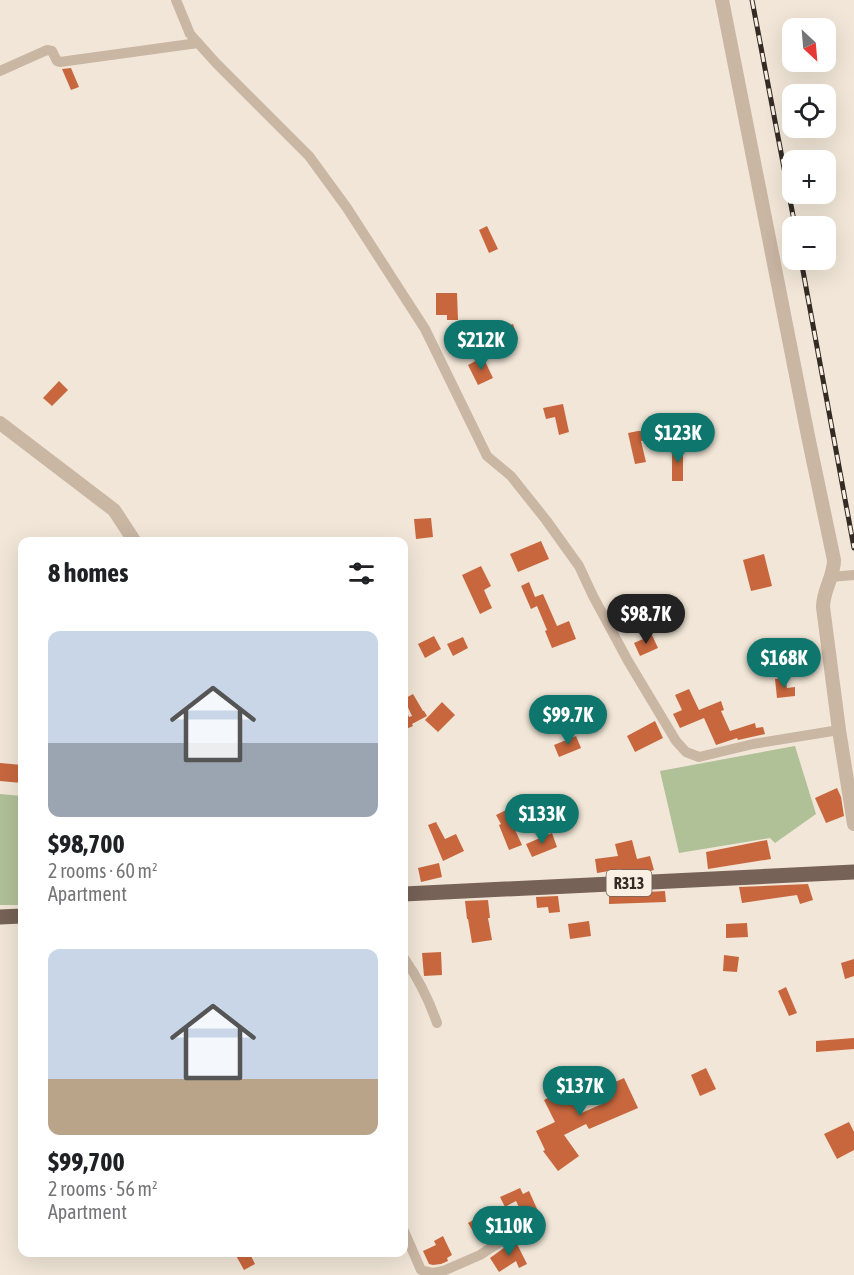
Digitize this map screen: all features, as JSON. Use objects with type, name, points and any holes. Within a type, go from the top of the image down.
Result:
[{"type":"main road","name":"R313","points":[[408,894],[854,872]]},
{"type":"main road","points":[[0,917],[18,916]]},
{"type":"street","points":[[176,0],[190,34],[309,156],[347,208],[425,329],[488,456],[511,476],[579,566],[628,661],[676,741],[686,752],[699,757],[753,744],[839,730]]},
{"type":"street","points":[[722,0],[834,560],[823,607],[854,824]]},
{"type":"street","points":[[0,71],[47,50],[52,51],[57,61],[60,62],[198,43]]},
{"type":"street","points":[[0,423],[114,510],[132,537]]},
{"type":"street","points":[[831,577],[854,574]]},
{"type":"street","points":[[408,965],[428,999],[437,1023]]},
{"type":"street","points":[[408,1243],[418,1272],[433,1273],[480,1255],[509,1236]]},
{"type":"green space","points":[[795,746],[816,814],[775,843],[770,838],[679,853],[660,771]]},
{"type":"green space","points":[[0,794],[18,796],[18,905],[0,905]]},
{"type":"building","points":[[71,68],[79,87],[71,90],[62,69]]},
{"type":"building","points":[[487,226],[498,249],[489,253],[479,230]]},
{"type":"building","points":[[436,293],[457,293],[458,320],[447,320],[447,315],[436,315]]},
{"type":"building","points":[[513,324],[518,339],[497,345],[493,330]]},
{"type":"building","points":[[483,357],[493,378],[478,385],[468,365]]},
{"type":"building","points":[[59,381],[68,390],[52,406],[43,398]]},
{"type":"building","points":[[563,404],[569,432],[559,435],[555,417],[546,419],[543,408]]},
{"type":"building","points":[[659,430],[659,440],[641,441],[646,462],[635,464],[628,433]]},
{"type":"building","points":[[672,448],[683,448],[683,481],[672,481]]},
{"type":"building","points":[[431,518],[433,537],[416,539],[414,519]]},
{"type":"building","points":[[541,541],[549,559],[518,572],[510,554]]},
{"type":"building","points":[[764,554],[772,586],[751,591],[743,560]]},
{"type":"building","points":[[481,566],[491,586],[484,590],[492,608],[480,614],[462,575]]},
{"type":"building","points":[[529,582],[535,597],[543,594],[557,626],[569,621],[576,639],[552,648],[537,606],[531,609],[521,586]]},
{"type":"building","points":[[652,635],[658,648],[640,656],[634,643]]},
{"type":"building","points":[[434,636],[441,649],[425,658],[418,644]]},
{"type":"building","points":[[463,637],[468,648],[453,656],[447,644]]},
{"type":"building","points":[[786,678],[787,688],[795,687],[795,696],[777,698],[775,679]]},
{"type":"building","points":[[689,689],[699,710],[721,701],[724,710],[721,711],[730,731],[755,723],[756,728],[763,727],[765,734],[738,740],[737,738],[716,745],[704,718],[680,728],[673,714],[682,710],[675,695]]},
{"type":"building","points":[[413,694],[427,716],[408,728],[408,715],[409,717],[412,716],[408,708],[408,697]]},
{"type":"building","points":[[442,702],[455,715],[438,732],[425,720]]},
{"type":"building","points":[[655,721],[663,738],[635,752],[627,736]]},
{"type":"building","points":[[576,736],[581,748],[559,757],[554,745]]},
{"type":"building","points":[[0,763],[18,765],[18,783],[0,781]]},
{"type":"building","points":[[837,788],[844,816],[826,823],[815,798]]},
{"type":"building","points":[[506,810],[522,845],[509,850],[496,815]]},
{"type":"building","points":[[436,822],[445,839],[456,834],[464,851],[443,861],[428,825]]},
{"type":"building","points":[[552,833],[557,847],[532,857],[526,844]]},
{"type":"building","points":[[632,840],[637,859],[650,856],[654,870],[622,874],[621,869],[597,873],[595,859],[618,856],[615,844]]},
{"type":"building","points":[[767,840],[771,859],[708,869],[706,852]]},
{"type":"building","points":[[439,863],[442,877],[421,882],[418,868]]},
{"type":"building","points":[[808,884],[813,900],[800,904],[797,895],[742,903],[739,887]]},
{"type":"building","points":[[665,891],[666,902],[609,904],[609,894]]},
{"type":"building","points":[[558,896],[560,912],[549,913],[548,907],[537,908],[536,897]]},
{"type":"building","points":[[488,900],[492,940],[472,943],[465,901]]},
{"type":"building","points":[[589,921],[591,936],[570,939],[568,924]]},
{"type":"building","points":[[747,923],[748,937],[726,938],[726,924]]},
{"type":"building","points":[[441,952],[442,975],[424,976],[422,953]]},
{"type":"building","points":[[724,955],[739,957],[737,972],[723,971]]},
{"type":"building","points":[[854,959],[854,976],[845,979],[841,963]]},
{"type":"building","points":[[786,987],[797,1013],[789,1016],[778,991]]},
{"type":"building","points":[[854,1038],[854,1049],[816,1052],[816,1041]]},
{"type":"building","points":[[706,1068],[716,1089],[700,1096],[691,1075]]},
{"type":"building","points":[[571,1073],[580,1094],[571,1099],[579,1114],[602,1104],[598,1096],[607,1092],[604,1087],[624,1078],[638,1108],[589,1129],[586,1124],[564,1135],[579,1156],[558,1171],[543,1151],[545,1150],[536,1131],[555,1122],[544,1100],[563,1090],[558,1078]]},
{"type":"building","points":[[849,1122],[854,1132],[854,1150],[837,1159],[824,1134]]},
{"type":"building","points":[[520,1188],[523,1194],[529,1191],[538,1211],[524,1217],[516,1201],[505,1207],[500,1197]]},
{"type":"building","points":[[486,1213],[491,1224],[474,1233],[468,1223]]},
{"type":"building","points":[[443,1236],[452,1255],[447,1258],[448,1261],[441,1264],[429,1264],[423,1251],[436,1245],[434,1241]]},
{"type":"building","points":[[515,1240],[527,1264],[519,1268],[516,1261],[499,1272],[490,1258]]},
{"type":"building","points":[[237,1257],[252,1257],[255,1264],[244,1270]]},
{"type":"railway","points":[[752,0],[793,216]]},
{"type":"railway","points":[[803,270],[854,548]]}]
